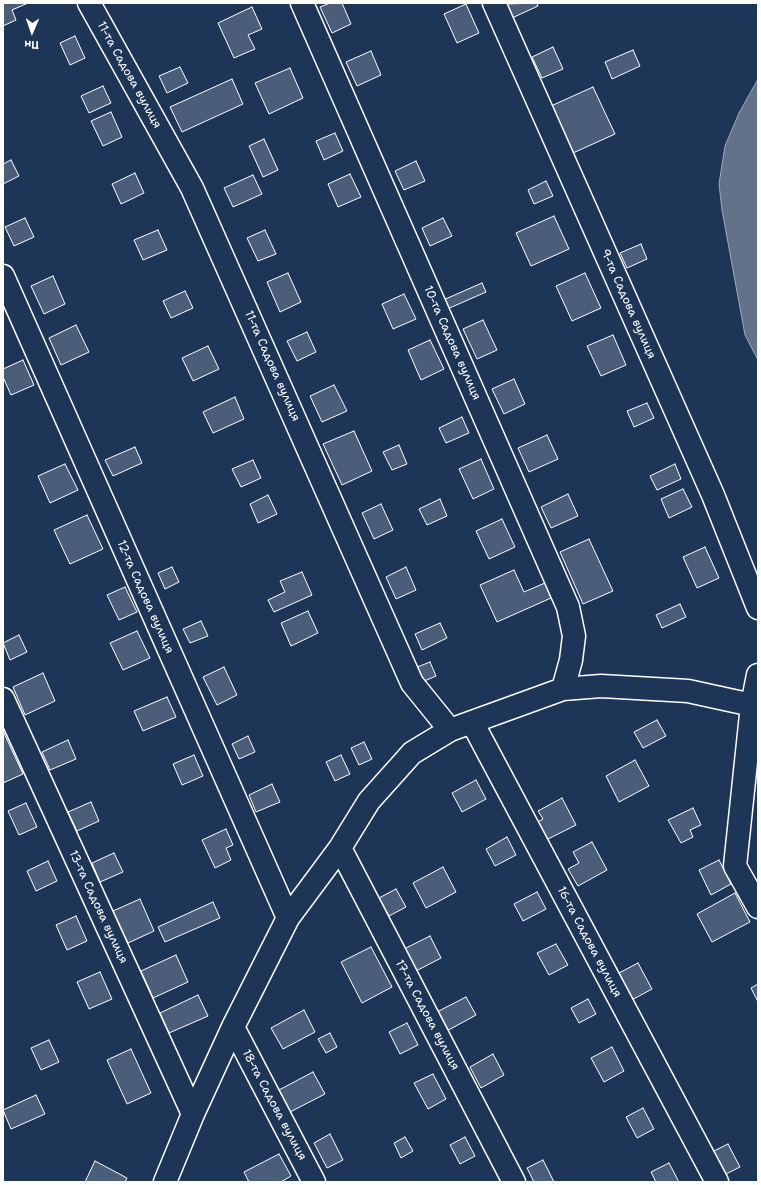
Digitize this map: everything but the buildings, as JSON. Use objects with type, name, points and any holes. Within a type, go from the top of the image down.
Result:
[{"type":"street","name":"11-та Садова вулиця","points":[[89,3],[192,188],[412,683],[450,730]]},
{"type":"street","name":"10-та Садова вулиця","points":[[302,3],[568,607],[574,636],[571,660],[563,689]]},
{"type":"street","name":"9-та Садова вулиця","points":[[494,3],[713,495],[758,608]]},
{"type":"street","name":"12-та Садова вулиця","points":[[3,276],[288,918]]},
{"type":"street","points":[[758,675],[752,705],[735,866],[758,908]]},
{"type":"street","points":[[165,1182],[193,1114],[233,1027],[288,918],[340,848],[369,801],[412,753],[450,730],[563,689],[601,686],[688,691],[752,705]]},
{"type":"street","name":"13-та Садова вулиця","points":[[3,699],[193,1114]]},
{"type":"street","name":"16-та Садова вулиця","points":[[472,722],[717,1182]]},
{"type":"street","name":"17-та Садова вулиця","points":[[340,848],[514,1182]]},
{"type":"street","name":"18-та Садова вулиця","points":[[233,1027],[314,1182]]},
{"type":"water","points":[[758,79],[758,360],[745,335],[722,210],[719,184],[725,146],[739,113]]}]
